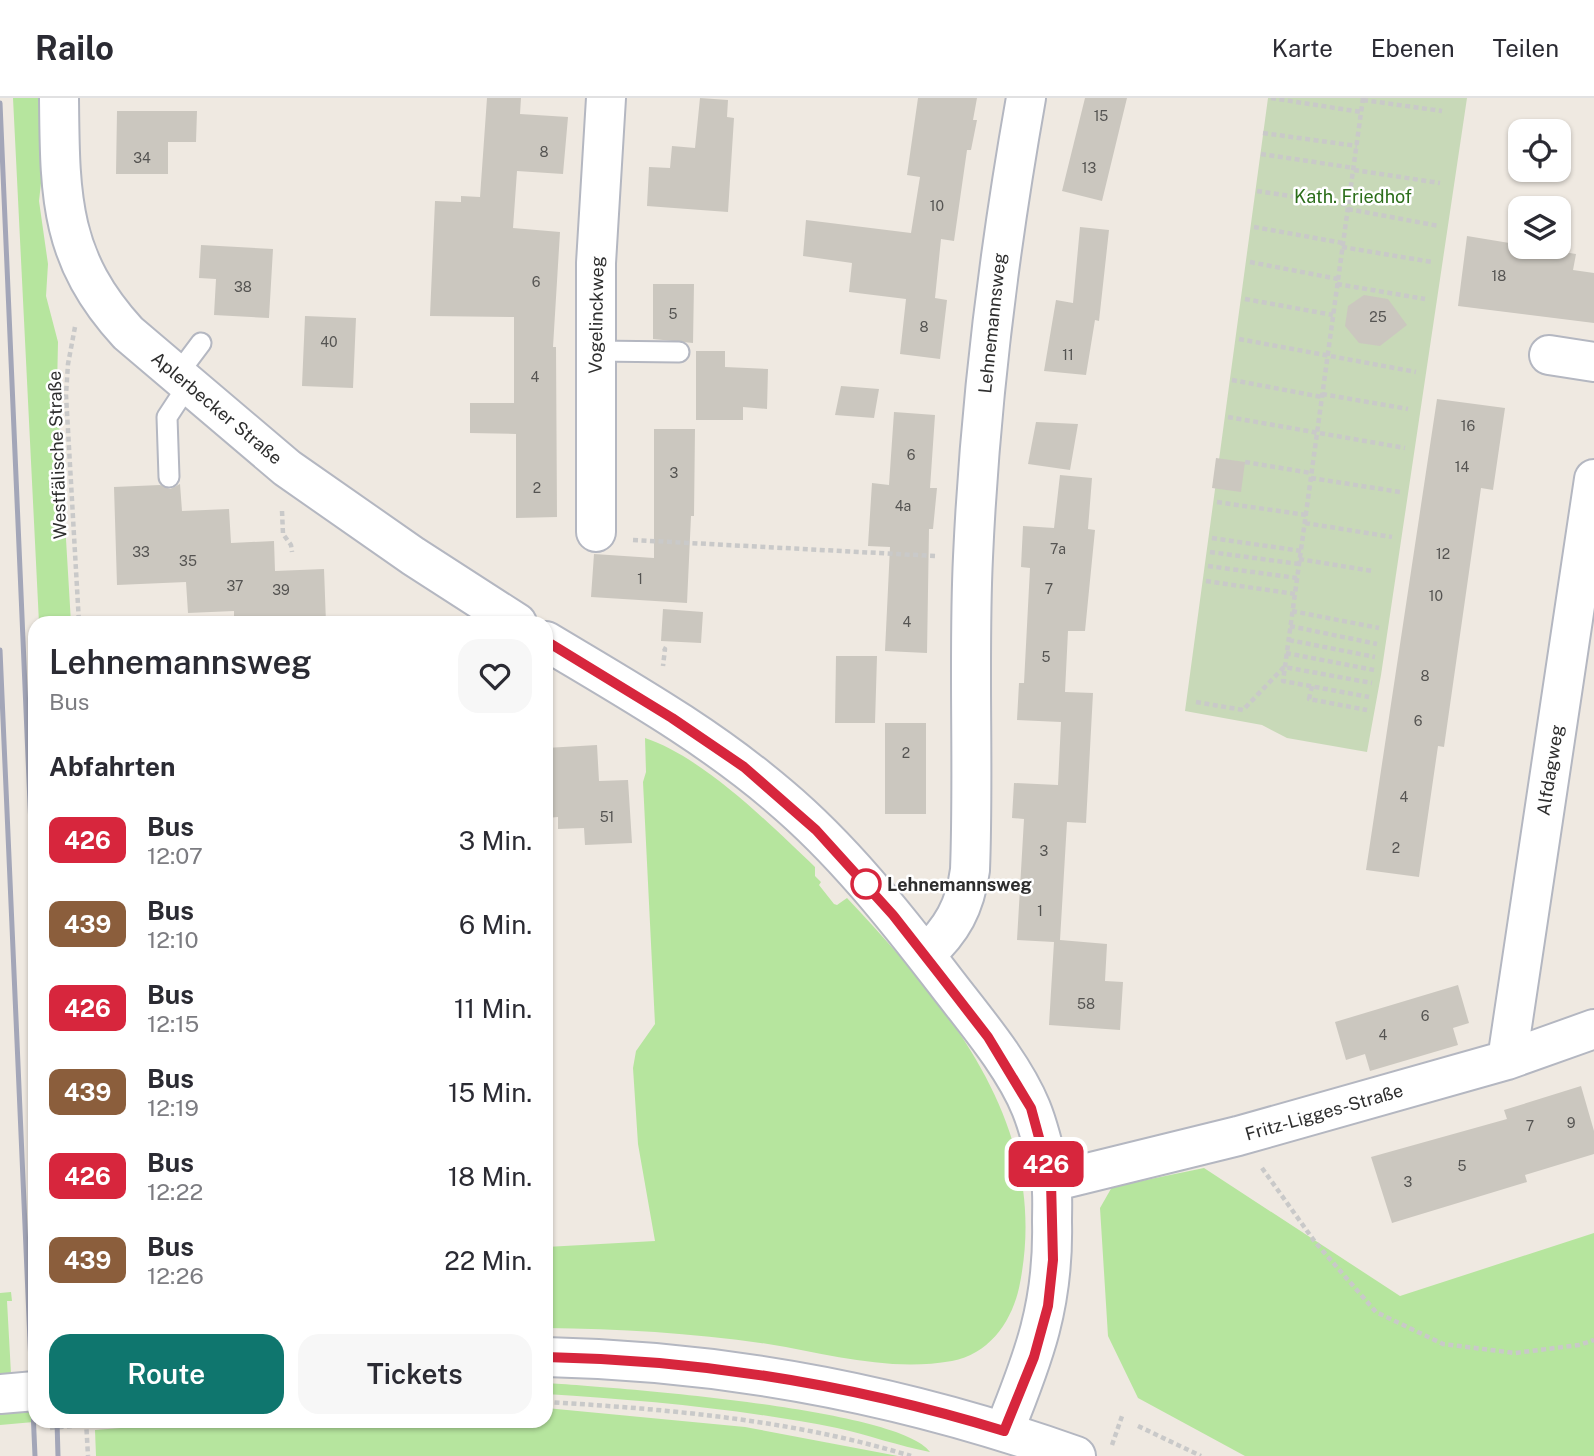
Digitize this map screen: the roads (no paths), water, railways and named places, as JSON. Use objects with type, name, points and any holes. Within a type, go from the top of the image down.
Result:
[{"type":"street","name":"Aplerbecker Straße","points":[[59,98],[62,202],[75,251],[93,290],[128,333],[328,498],[506,616]]},
{"type":"street","name":"Vogelinckweg","points":[[596,532],[598,198],[606,98]]},
{"type":"street","name":"Lehnemannsweg","points":[[925,955],[957,919],[966,896],[971,851],[969,670],[973,558],[991,329],[1003,225],[1026,98]]},
{"type":"street","points":[[1549,355],[1594,362]]},
{"type":"street","name":"Alfdagweg","points":[[1507,1060],[1594,480]]},
{"type":"street","points":[[553,645],[672,718],[781,797],[863,881],[925,955],[988,1037],[1031,1108],[1051,1182],[1053,1260],[1048,1306],[1034,1357],[1004,1431]]},
{"type":"street","name":"Fritz-Ligges-Straße","points":[[1051,1182],[1238,1136],[1507,1060],[1594,1029]]},
{"type":"street","points":[[553,1357],[657,1360],[852,1390],[1004,1431],[1076,1456]]},
{"type":"street","points":[[0,1394],[28,1392]]},
{"type":"lane","points":[[169,477],[166,417],[201,343]]},
{"type":"lane","points":[[595,351],[679,352]]},
{"type":"railway","points":[[0,103],[28,757]]},
{"type":"railway","points":[[0,650],[28,1295]]},
{"type":"railway","points":[[34,1428],[35,1456]]},
{"type":"railway","points":[[57,1428],[58,1456]]},
{"type":"place","name":"Lehnemannsweg","points":[[866,884]]},
{"type":"park label","name":"Kath. Friedhof","points":[[1353,196]]}]
